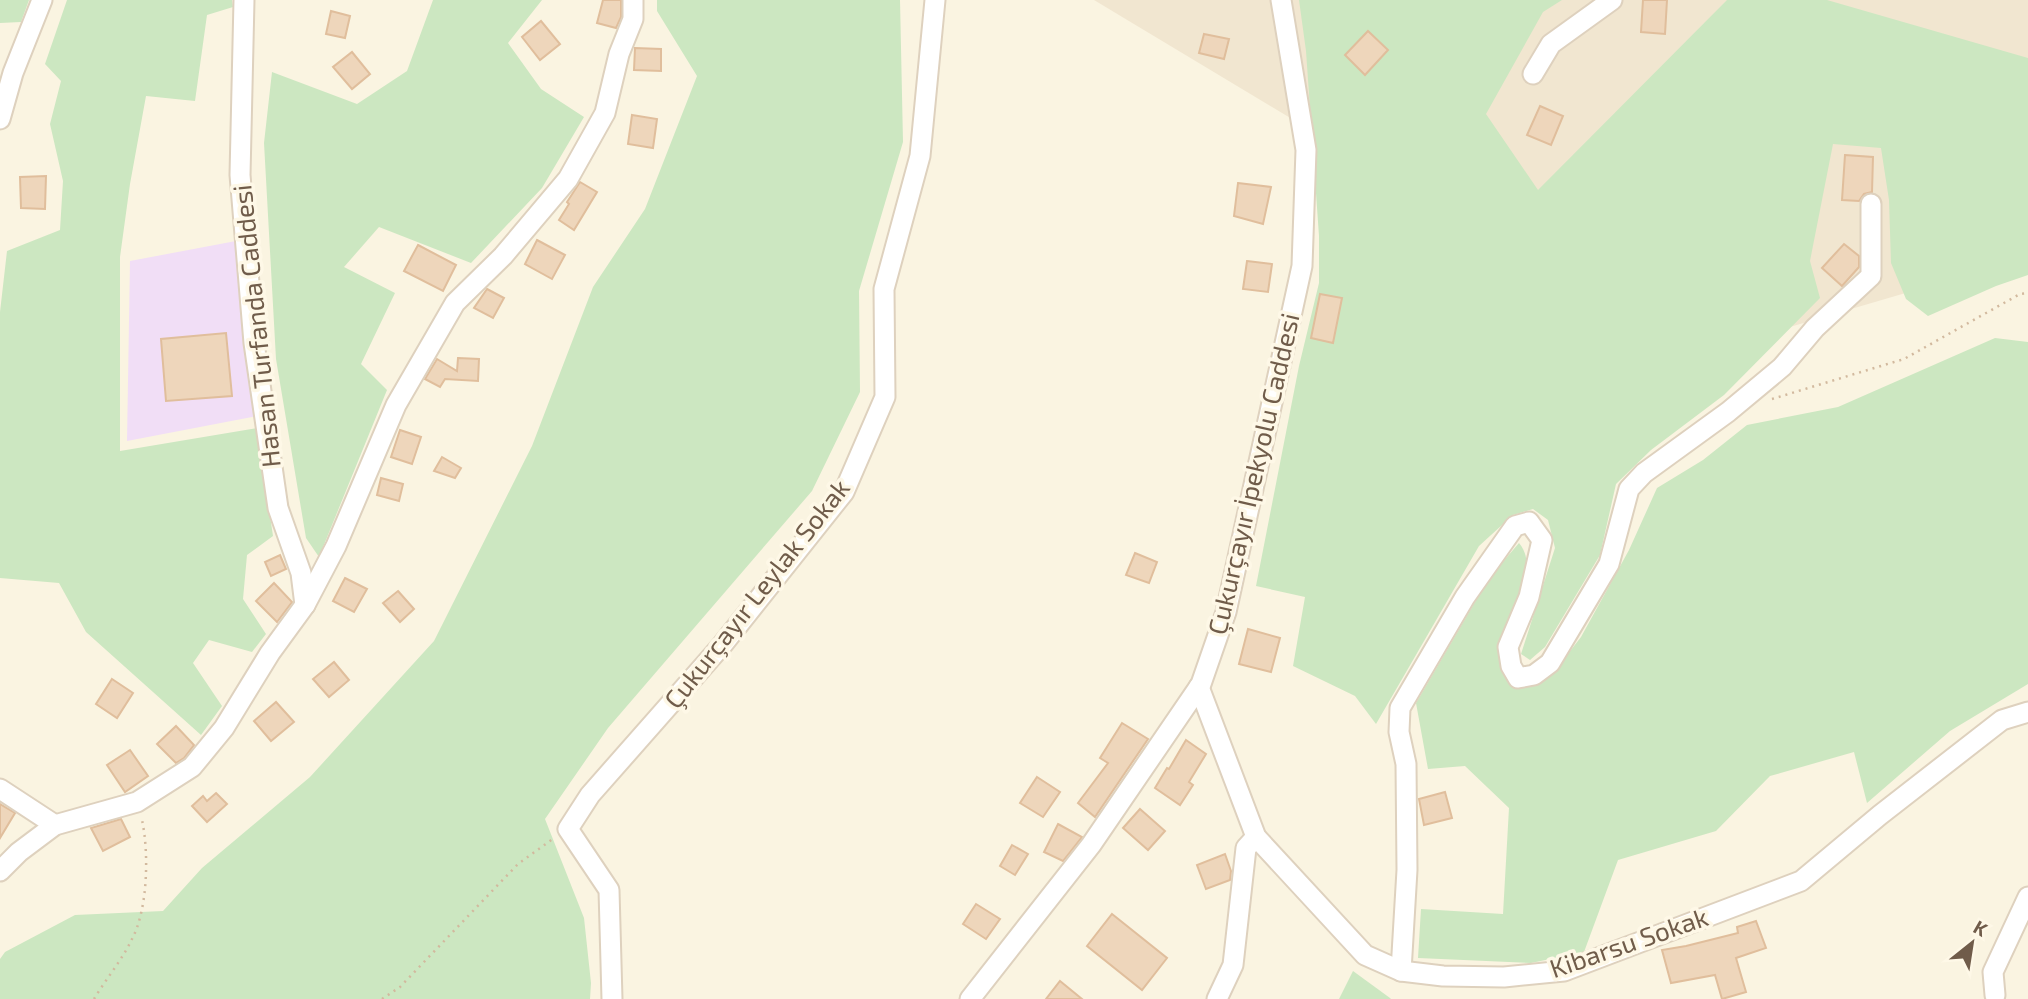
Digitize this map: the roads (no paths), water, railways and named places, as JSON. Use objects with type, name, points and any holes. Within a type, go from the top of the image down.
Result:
[{"type":"street","points":[[0,119],[13,73],[42,0]]},
{"type":"street","name":"Hasan Turfanda Caddesi","points":[[244,0],[240,175],[254,343],[278,508],[301,573],[304,605]]},
{"type":"street","points":[[0,871],[19,852],[55,825],[137,802],[192,767],[224,728],[270,653],[304,605],[336,546],[396,405],[455,303],[503,256],[568,179],[605,113],[618,54],[634,19],[633,0]]},
{"type":"street","name":"Çukurçayır Leylak Sokak","points":[[612,999],[609,890],[568,828],[590,794],[723,644],[844,492],[885,397],[884,289],[920,156],[935,0]]},
{"type":"street","name":"Çukurçayır İpekyolu Caddesi","points":[[970,999],[1091,845],[1199,687],[1226,612],[1302,266],[1306,150],[1282,0]]},
{"type":"street","points":[[1533,74],[1551,44],[1612,0]]},
{"type":"street","points":[[1401,971],[1407,870],[1406,764],[1399,732],[1400,708],[1465,597],[1515,526],[1529,522],[1542,540],[1530,597],[1508,647],[1511,666],[1518,677],[1534,675],[1550,663],[1609,564],[1629,489],[1644,473],[1728,412],[1782,367],[1815,328],[1871,276],[1871,204]]},
{"type":"street","name":"Kibarsu Sokak","points":[[1199,687],[1256,836],[1364,955],[1401,971],[1443,976],[1504,977],[1564,971],[1801,881],[1880,815],[2002,720],[2028,712]]},
{"type":"street","points":[[0,789],[55,825]]},
{"type":"street","points":[[1216,999],[1233,965],[1246,848],[1256,836]]},
{"type":"street","points":[[1995,995],[1993,972],[2028,897]]}]
